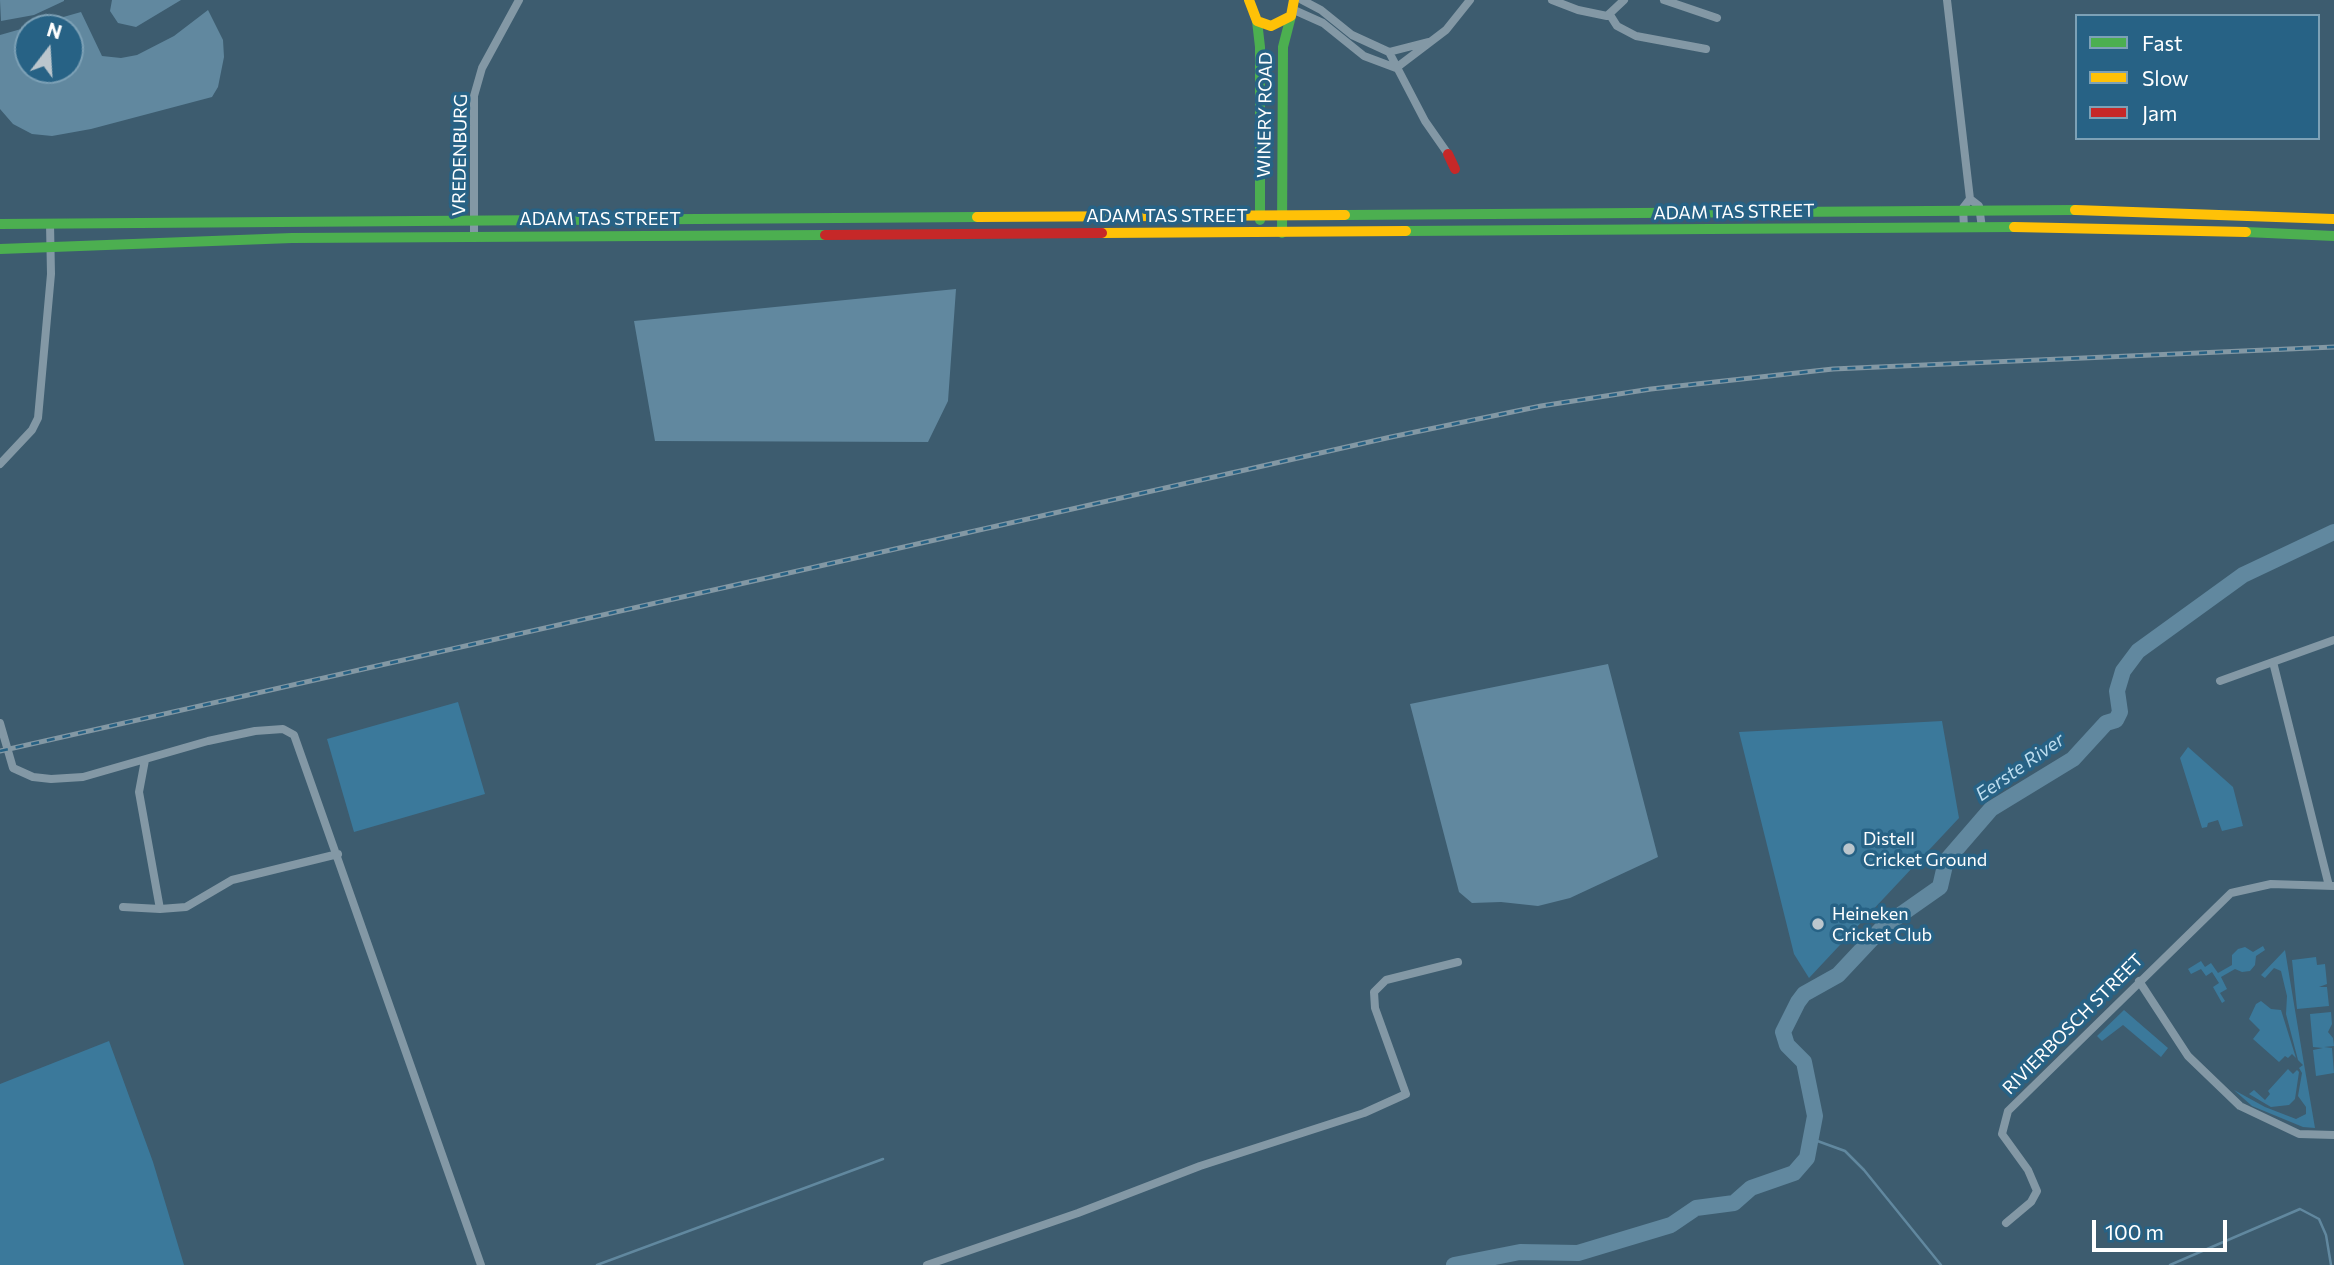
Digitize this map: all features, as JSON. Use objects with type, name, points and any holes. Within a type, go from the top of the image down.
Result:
[{"type":"main road","name":"WINERY ROAD","points":[[1249,0],[1252,14],[1257,21],[1260,47],[1262,233]]},
{"type":"main road","name":"WINERY ROAD","points":[[1282,233],[1283,47],[1293,9]]},
{"type":"main road","points":[[1257,21],[1271,26],[1286,21],[1293,9]]},
{"type":"main road","points":[[1448,154],[1455,169]]},
{"type":"main road","name":"ADAM TAS STREET","points":[[0,224],[1963,211],[2154,211],[2334,219]]},
{"type":"main road","name":"ADAM TAS STREET","points":[[0,249],[190,240],[2119,227],[2334,236]]},
{"type":"street","name":"VREDENBURG","points":[[474,238],[474,96],[482,68],[519,0]]},
{"type":"street","points":[[1302,0],[1321,10],[1352,35],[1389,52],[1434,41]]},
{"type":"street","points":[[1396,68],[1446,30],[1470,0]]},
{"type":"street","points":[[1552,0],[1578,10],[1610,15],[1617,26],[1636,36],[1706,49]]},
{"type":"street","points":[[1610,15],[1624,0]]},
{"type":"street","points":[[1664,0],[1717,18]]},
{"type":"street","points":[[1947,0],[1970,199],[1963,211],[1964,228]]},
{"type":"street","points":[[1293,9],[1323,23],[1364,56],[1396,68]]},
{"type":"street","points":[[1389,52],[1425,121],[1448,154]]},
{"type":"street","points":[[1970,199],[1979,206],[1982,228]]},
{"type":"street","points":[[0,464],[32,430],[38,418],[51,247],[50,224]]},
{"type":"street","points":[[2220,681],[2334,640]]},
{"type":"street","points":[[2273,662],[2331,886]]},
{"type":"street","points":[[0,723],[11,765],[33,777],[75,778],[218,738],[267,729],[287,729],[297,738],[481,1265]]},
{"type":"street","points":[[145,760],[139,792],[160,909]]},
{"type":"street","points":[[123,907],[160,909],[195,904],[215,887],[232,880],[338,854]]},
{"type":"street","name":"RIVIERBOSCH STREET","points":[[2006,1223],[2031,1202],[2037,1191],[2028,1170],[2003,1134],[2006,1113],[2225,897],[2245,888],[2271,884],[2331,886]]},
{"type":"street","points":[[927,1265],[1078,1213],[1200,1166],[1364,1113],[1406,1094],[1375,1008],[1374,992],[1386,980],[1458,962]]},
{"type":"street","points":[[2139,981],[2188,1056],[2240,1106],[2299,1134],[2334,1135]]},
{"type":"shaded area","points":[[0,0],[64,0],[36,14],[14,14],[14,19],[1,21]]},
{"type":"shaded area","points":[[112,0],[181,0],[136,27],[118,23],[110,11]]},
{"type":"shaded area","points":[[208,10],[223,40],[224,57],[218,87],[212,97],[91,129],[52,136],[32,134],[13,124],[0,109],[0,35],[14,31],[14,84],[84,84],[84,18],[102,56],[121,58],[137,55],[174,36]]},
{"type":"shaded area","points":[[956,289],[948,401],[928,442],[655,441],[634,321]]},
{"type":"shaded area","points":[[1608,664],[1658,857],[1570,898],[1538,906],[1501,902],[1472,903],[1459,892],[1410,704]]},
{"type":"shaded area","points":[[458,702],[485,794],[354,832],[327,739]]},
{"type":"shaded area","name":"Distell Cricket Ground","points":[[1942,721],[1959,818],[1809,978],[1794,954],[1739,732]]},
{"type":"shaded area","points":[[2188,747],[2233,787],[2243,826],[2222,831],[2218,820],[2202,828],[2180,758]]},
{"type":"shaded area","points":[[2263,946],[2265,950],[2256,956],[2255,965],[2250,971],[2235,969],[2221,977],[2227,989],[2220,993],[2225,1001],[2222,1003],[2213,987],[2219,983],[2212,972],[2206,976],[2201,969],[2191,974],[2188,969],[2201,961],[2205,967],[2211,963],[2218,973],[2232,965],[2232,955],[2238,949],[2245,947],[2253,952]]},
{"type":"shaded area","points":[[2285,950],[2315,1128],[2303,1127],[2252,1106],[2234,1090],[2265,1107],[2296,1119],[2306,1114],[2306,1107],[2298,1096],[2302,1073],[2299,1068],[2303,1065],[2298,1060],[2286,1014],[2287,996],[2281,971],[2274,968],[2265,978],[2261,975]]},
{"type":"shaded area","points":[[2316,957],[2317,965],[2325,964],[2327,984],[2319,987],[2327,987],[2329,1006],[2297,1009],[2292,960]]},
{"type":"shaded area","points":[[2261,1001],[2271,1009],[2281,1010],[2296,1058],[2292,1054],[2279,1062],[2253,1039],[2260,1030],[2249,1019],[2256,1004]]},
{"type":"shaded area","points":[[2124,1010],[2168,1048],[2161,1057],[2123,1025],[2102,1041],[2097,1036]]},
{"type":"shaded area","points":[[2331,1012],[2332,1024],[2328,1032],[2333,1038],[2334,1046],[2324,1047],[2332,1048],[2334,1073],[2316,1076],[2313,1050],[2323,1048],[2313,1047],[2310,1014]]},
{"type":"shaded area","points":[[109,1041],[153,1162],[184,1265],[0,1265],[0,1084]]},
{"type":"shaded area","points":[[2288,1069],[2293,1074],[2297,1070],[2299,1072],[2295,1099],[2289,1105],[2271,1107],[2249,1094],[2254,1090],[2265,1100],[2270,1094],[2268,1091]]},
{"type":"waterway","name":"Eerste River","points":[[1454,1265],[1520,1252],[1578,1253],[1671,1225],[1696,1208],[1734,1203],[1751,1188],[1794,1173],[1807,1158],[1815,1116],[1804,1062],[1787,1045],[1783,1032],[1804,994],[1838,975],[1883,927],[1940,887],[1946,861],[1991,809],[2073,759],[2106,723],[2116,720],[2120,712],[2117,691],[2123,671],[2138,651],[2243,575],[2334,532]]},
{"type":"waterway","points":[[1812,1139],[1845,1151],[1864,1170],[1941,1265]]},
{"type":"waterway","points":[[597,1265],[883,1159]]},
{"type":"waterway","points":[[2170,1265],[2300,1209],[2319,1219],[2326,1235],[2331,1265]]},
{"type":"railway","points":[[0,751],[1391,437],[1541,406],[1651,389],[1833,369],[2334,347]]},
{"type":"traffic: fast","points":[[1282,233],[1283,47],[1291,16]]},
{"type":"traffic: fast","points":[[1257,21],[1260,47],[1260,220]]},
{"type":"traffic: fast","points":[[1345,215],[2075,210]]},
{"type":"traffic: fast","points":[[0,224],[977,217]]},
{"type":"traffic: fast","points":[[1406,231],[2014,227]]},
{"type":"traffic: fast","points":[[2246,232],[2334,236]]},
{"type":"traffic: fast","points":[[0,249],[292,238],[825,235]]},
{"type":"traffic: slow","points":[[1249,0],[1257,21],[1271,26],[1291,16],[1294,0]]},
{"type":"traffic: slow","points":[[2075,210],[2334,219]]},
{"type":"traffic: slow","points":[[977,217],[1345,215]]},
{"type":"traffic: slow","points":[[2014,227],[2246,232]]},
{"type":"traffic: slow","points":[[1102,233],[1406,231]]},
{"type":"traffic: jam","points":[[1448,154],[1455,169]]},
{"type":"traffic: jam","points":[[825,235],[1102,233]]},
{"type":"place","name":"Distell Cricket Ground","points":[[1849,849]]},
{"type":"place","name":"Heineken Cricket Club","points":[[1818,924]]}]
